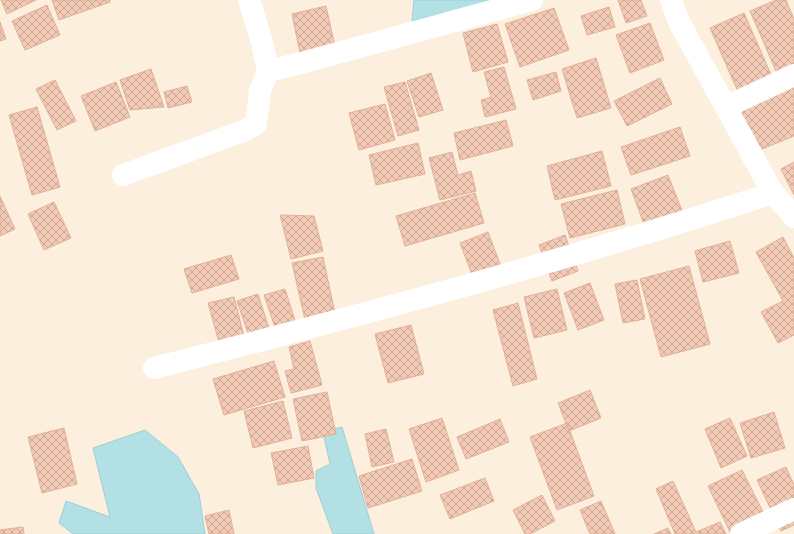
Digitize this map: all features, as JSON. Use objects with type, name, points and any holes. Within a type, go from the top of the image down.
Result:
[{"type":"street","points":[[123,175],[246,130],[256,124],[260,90],[268,71],[262,42],[249,0]]},
{"type":"street","points":[[268,71],[532,0]]},
{"type":"street","points":[[671,0],[679,22],[773,193],[794,217]]},
{"type":"street","points":[[726,107],[794,75]]},
{"type":"street","points":[[154,368],[388,308],[696,218],[773,193]]},
{"type":"street","points":[[741,534],[794,509]]},
{"type":"water","points":[[414,0],[499,0],[412,21]]},
{"type":"water","points":[[342,427],[374,534],[333,534],[316,488],[316,471],[330,464],[323,432]]},
{"type":"water","points":[[145,430],[178,457],[199,494],[205,534],[73,534],[59,523],[66,501],[110,517],[93,448]]},
{"type":"building","points":[[1,0],[36,0],[7,14]]},
{"type":"building","points":[[52,0],[110,0],[110,2],[59,20]]},
{"type":"building","points":[[618,0],[641,0],[647,16],[626,23]]},
{"type":"building","points":[[776,0],[786,0],[794,19],[794,71],[779,78],[750,11]]},
{"type":"building","points":[[47,5],[60,35],[25,50],[12,21]]},
{"type":"building","points":[[326,6],[336,51],[301,58],[292,14]]},
{"type":"building","points":[[609,7],[615,27],[587,35],[581,16]]},
{"type":"building","points":[[554,8],[569,50],[520,67],[505,24]]},
{"type":"building","points":[[744,13],[773,79],[739,94],[710,28]]},
{"type":"building","points":[[0,22],[6,39],[0,41]]},
{"type":"building","points":[[650,23],[664,60],[630,73],[616,35]]},
{"type":"building","points":[[497,24],[508,62],[473,72],[463,33]]},
{"type":"building","points":[[596,58],[611,108],[577,118],[562,69]]},
{"type":"building","points":[[504,67],[516,109],[485,117],[481,100],[491,97],[484,72]]},
{"type":"building","points":[[151,69],[164,107],[130,110],[120,80]]},
{"type":"building","points":[[556,72],[561,91],[533,100],[527,80]]},
{"type":"building","points":[[431,73],[443,110],[419,117],[407,81]]},
{"type":"building","points":[[660,78],[672,104],[627,126],[614,101]]},
{"type":"building","points":[[55,80],[76,121],[57,130],[36,89]]},
{"type":"building","points":[[116,82],[130,117],[95,131],[81,96]]},
{"type":"building","points":[[405,82],[419,130],[398,136],[384,87]]},
{"type":"building","points":[[187,86],[192,102],[168,108],[164,92]]},
{"type":"building","points":[[794,87],[794,136],[757,151],[740,108]]},
{"type":"building","points":[[385,104],[395,140],[359,150],[349,113]]},
{"type":"building","points":[[37,107],[60,187],[32,195],[9,115]]},
{"type":"building","points":[[506,120],[513,146],[460,160],[454,133]]},
{"type":"building","points":[[680,127],[690,156],[631,175],[621,147]]},
{"type":"building","points":[[418,143],[425,174],[376,185],[369,155]]},
{"type":"building","points":[[602,151],[611,186],[555,200],[547,166]]},
{"type":"building","points":[[452,152],[458,175],[471,171],[476,191],[440,200],[429,158]]},
{"type":"building","points":[[794,162],[794,195],[781,169]]},
{"type":"building","points":[[668,175],[683,213],[645,227],[631,189]]},
{"type":"building","points":[[617,190],[625,224],[570,238],[561,204]]},
{"type":"building","points":[[475,193],[484,223],[405,246],[396,216]]},
{"type":"building","points":[[0,196],[15,229],[0,236]]},
{"type":"building","points":[[54,202],[71,238],[44,250],[28,214]]},
{"type":"building","points":[[280,215],[314,216],[323,251],[291,259]]},
{"type":"building","points":[[488,232],[502,269],[474,280],[460,243]]},
{"type":"building","points":[[565,235],[578,271],[552,281],[539,245]]},
{"type":"building","points":[[783,237],[794,258],[794,335],[778,343],[761,312],[783,301],[756,252]]},
{"type":"building","points":[[730,241],[739,273],[703,282],[695,251]]},
{"type":"building","points":[[231,255],[239,279],[192,293],[184,269]]},
{"type":"building","points":[[323,257],[336,318],[306,324],[292,263]]},
{"type":"building","points":[[689,266],[710,344],[661,357],[640,279]]},
{"type":"building","points":[[637,280],[645,319],[623,323],[615,284]]},
{"type":"building","points":[[590,283],[604,320],[578,330],[564,293]]},
{"type":"building","points":[[285,289],[299,333],[279,339],[264,295]]},
{"type":"building","points":[[557,289],[567,330],[534,338],[524,297]]},
{"type":"building","points":[[258,294],[272,338],[252,345],[237,301]]},
{"type":"building","points":[[234,297],[245,340],[220,346],[208,303]]},
{"type":"building","points":[[518,303],[537,379],[513,386],[493,310]]},
{"type":"building","points":[[411,325],[424,374],[388,383],[375,334]]},
{"type":"building","points":[[310,341],[322,385],[291,393],[285,371],[294,369],[289,347]]},
{"type":"building","points":[[274,361],[285,397],[224,415],[213,379]]},
{"type":"building","points":[[590,390],[601,418],[569,431],[558,403]]},
{"type":"building","points":[[327,392],[336,434],[302,441],[293,399]]},
{"type":"building","points":[[283,401],[292,438],[253,448],[244,411]]},
{"type":"building","points":[[774,412],[785,448],[751,458],[740,423]]},
{"type":"building","points":[[442,418],[459,470],[426,482],[409,429]]},
{"type":"building","points":[[730,418],[747,456],[721,468],[705,429]]},
{"type":"building","points":[[500,419],[509,442],[466,459],[457,437]]},
{"type":"building","points":[[567,423],[594,496],[557,510],[530,437]]},
{"type":"building","points":[[64,428],[77,484],[42,493],[28,437]]},
{"type":"building","points":[[386,429],[394,462],[372,467],[365,434]]},
{"type":"building","points":[[308,446],[314,478],[278,485],[271,453]]},
{"type":"building","points":[[412,459],[422,491],[368,508],[359,476]]},
{"type":"building","points":[[786,467],[794,485],[794,525],[781,531],[757,480]]},
{"type":"building","points":[[742,470],[771,528],[731,534],[708,486]]},
{"type":"building","points":[[485,478],[494,501],[450,519],[440,495]]},
{"type":"building","points":[[673,481],[696,532],[720,522],[726,534],[675,534],[656,489]]},
{"type":"building","points":[[542,495],[555,521],[530,534],[525,534],[513,510]]},
{"type":"building","points":[[601,501],[615,534],[590,534],[580,510]]},
{"type":"building","points":[[229,510],[234,534],[209,534],[205,516]]},
{"type":"building","points":[[23,527],[24,534],[0,534],[0,530]]},
{"type":"building","points":[[668,528],[671,534],[654,534]]}]
